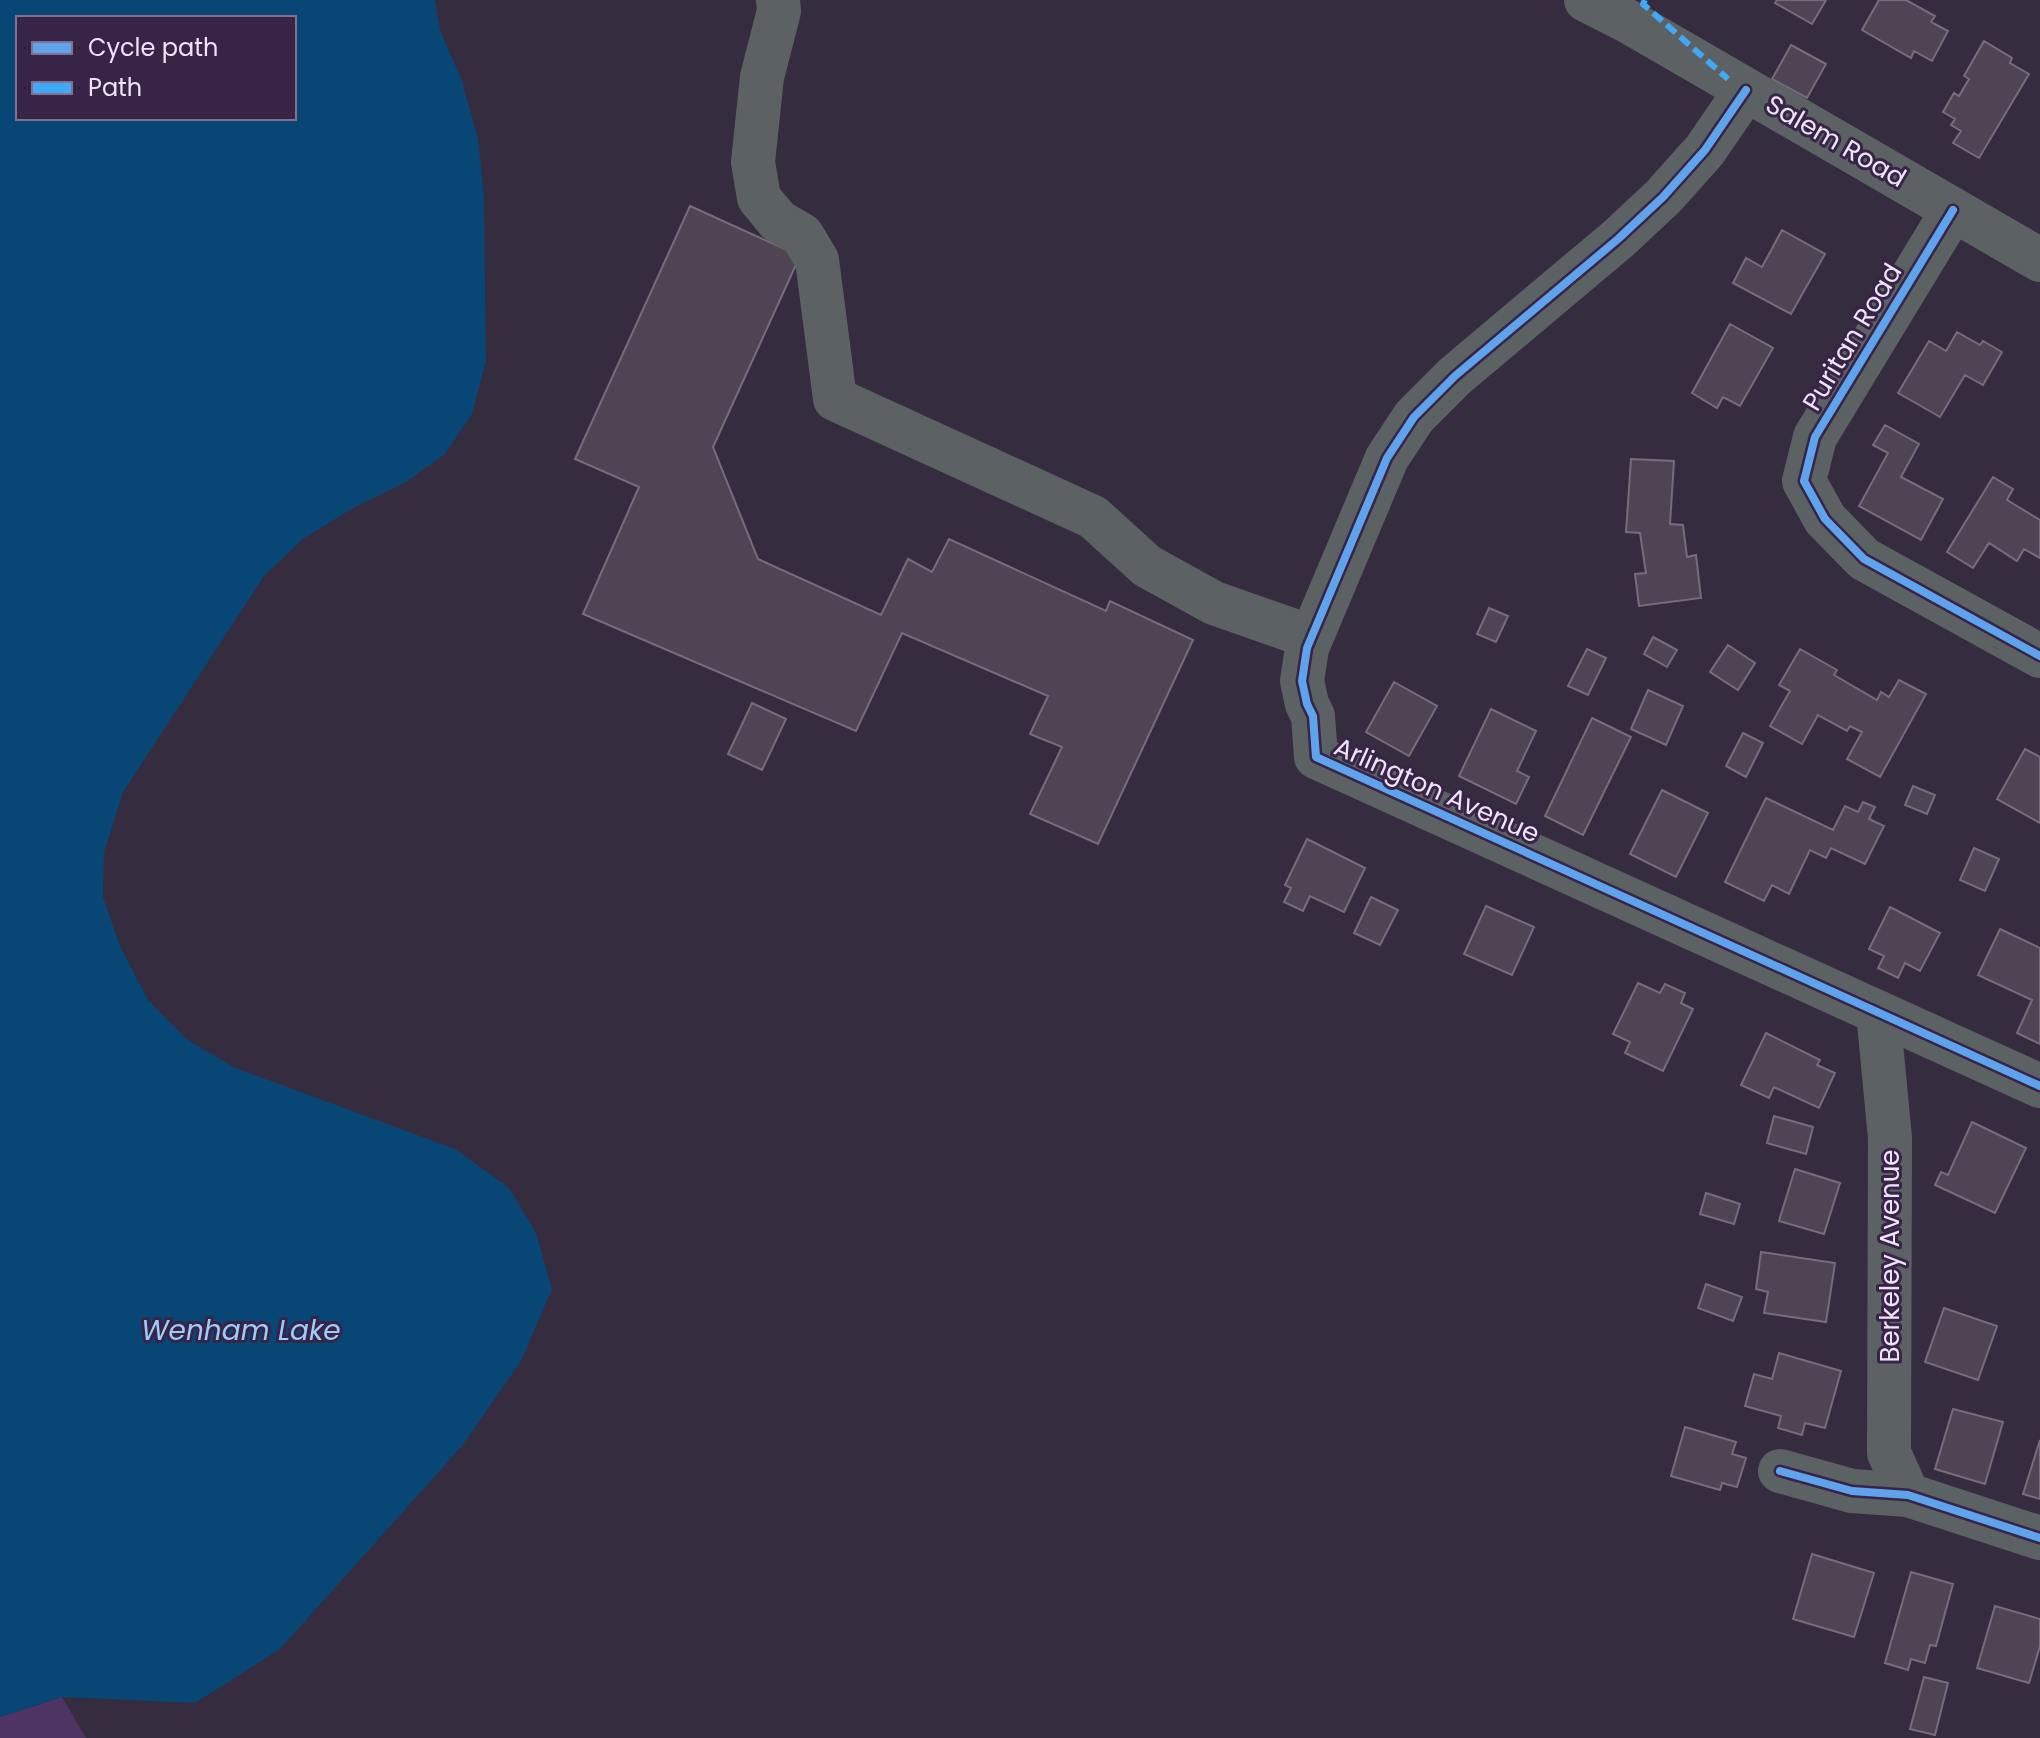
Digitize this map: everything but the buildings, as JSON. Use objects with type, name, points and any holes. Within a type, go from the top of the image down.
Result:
[{"type":"street","points":[[778,0],[779,11],[762,77],[753,162],[759,198],[778,221],[802,235],[817,260],[835,399],[1093,517],[1147,566],[1214,603],[1311,637]]},
{"type":"street","name":"Salem Road","points":[[1586,0],[1631,23],[2040,260]]},
{"type":"street","name":"Arlington Avenue","points":[[1746,90],[1705,150],[1663,197],[1618,239],[1465,367],[1414,417],[1387,458],[1311,637],[1302,681],[1313,716],[1316,757],[2040,1086]]},
{"type":"street","name":"Puritan Road","points":[[1953,210],[1815,437],[1804,481],[1825,519],[1864,559],[2040,656]]},
{"type":"street","name":"Berkeley Avenue","points":[[1878,1012],[1890,1138],[1889,1453],[1908,1495]]},
{"type":"street","points":[[1780,1471],[1852,1491],[1908,1495],[2040,1538]]},
{"type":"shaded area","points":[[62,1697],[86,1738],[0,1738],[0,1717]]},
{"type":"water","name":"Wenham Lake","points":[[0,0],[435,0],[440,30],[462,81],[478,139],[484,197],[486,361],[472,414],[445,454],[406,482],[355,507],[304,538],[264,576],[123,792],[104,852],[103,897],[120,946],[148,1000],[185,1038],[233,1067],[455,1149],[509,1188],[536,1233],[552,1289],[521,1361],[462,1446],[280,1649],[195,1703],[62,1697],[0,1717]]},
{"type":"marked path","points":[[1645,0],[1643,4],[1728,79]]},
{"type":"cycle path","points":[[1746,90],[1705,150],[1663,197],[1618,239],[1455,376],[1414,417],[1387,458],[1307,648],[1302,681],[1313,716],[1316,757],[2040,1086]]},
{"type":"cycle path","points":[[1953,210],[1815,437],[1804,481],[1825,519],[1864,559],[2040,656]]},
{"type":"cycle path","points":[[1780,1471],[1852,1491],[1908,1495],[2040,1538]]}]
